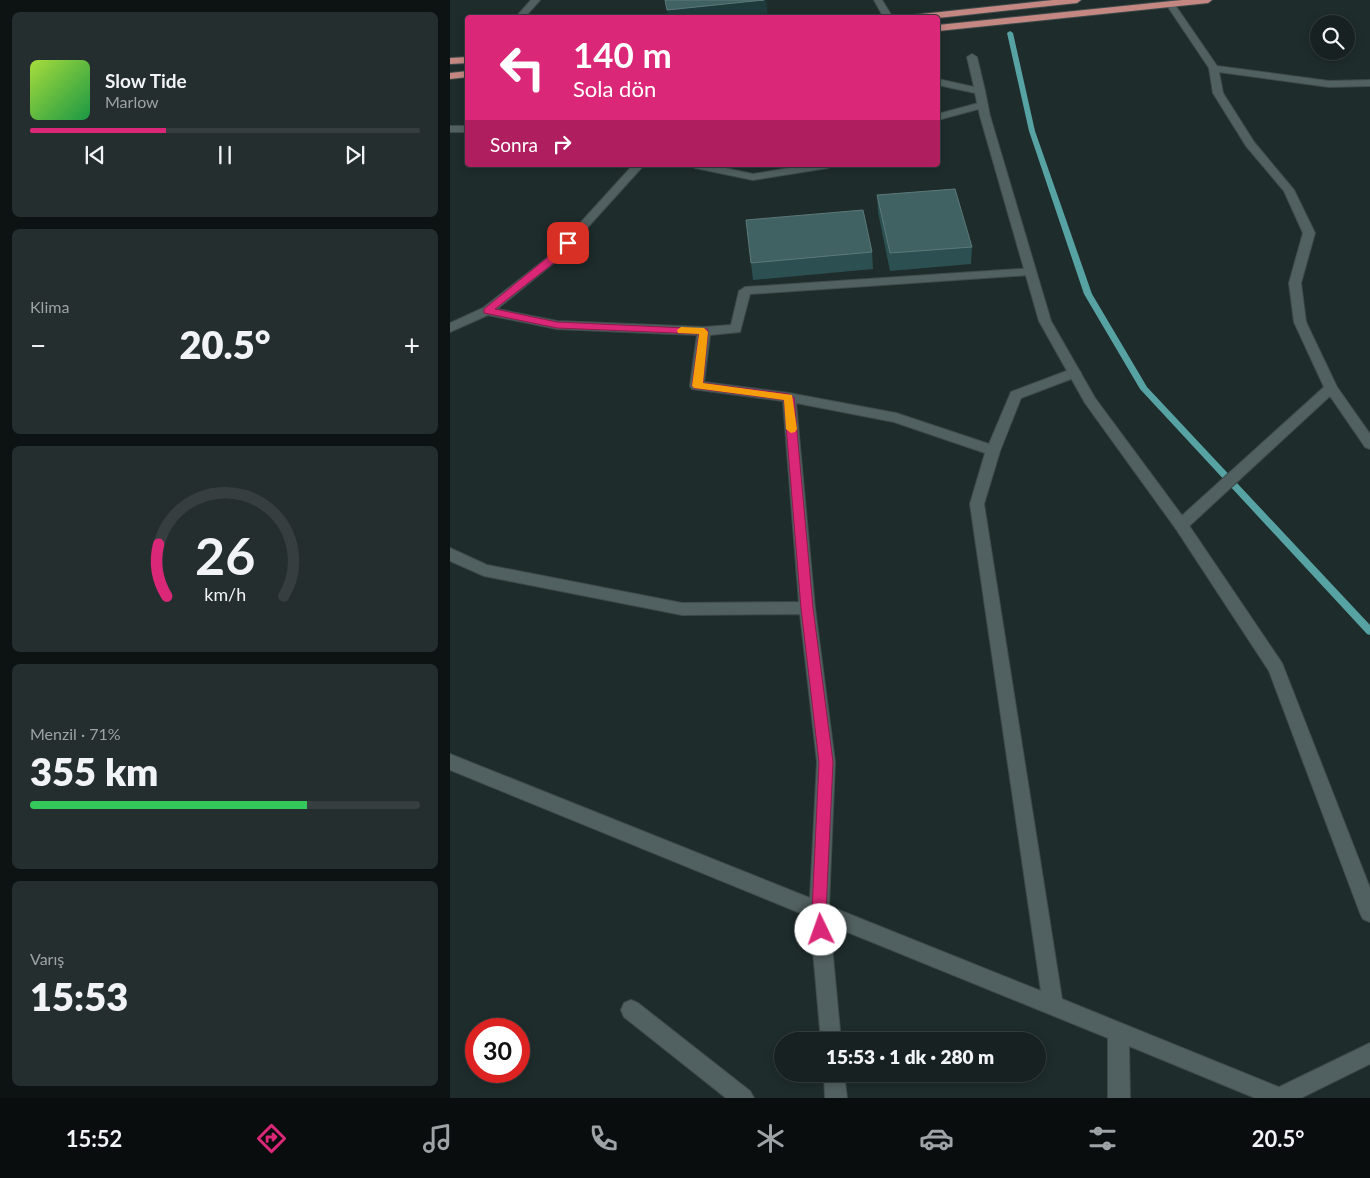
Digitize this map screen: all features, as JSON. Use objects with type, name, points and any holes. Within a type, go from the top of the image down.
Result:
[{"type":"highway","points":[[940,15],[1078,0]]},
{"type":"highway","points":[[940,28],[1208,0]]},
{"type":"highway","points":[[450,61],[465,60]]},
{"type":"highway","points":[[450,76],[465,74]]},
{"type":"street","points":[[522,15],[536,0]]},
{"type":"street","points":[[878,0],[888,15]]},
{"type":"street","points":[[1170,4],[1214,68],[1218,93],[1250,144],[1289,190],[1309,233],[1295,284],[1300,322],[1331,388],[1370,444]]},
{"type":"street","points":[[972,57],[981,98],[1045,321],[1090,400],[1181,525],[1276,668],[1370,913]]},
{"type":"street","points":[[1214,68],[1329,84],[1370,83]]},
{"type":"street","points":[[940,83],[981,98]]},
{"type":"street","points":[[940,116],[981,98]]},
{"type":"street","points":[[451,130],[465,128]]},
{"type":"street","points":[[450,328],[487,311],[556,256],[637,167]]},
{"type":"street","points":[[705,167],[753,177],[816,167]]},
{"type":"street","points":[[487,311],[557,325],[704,332],[736,329],[745,291],[1030,271]]},
{"type":"street","points":[[704,332],[697,386],[789,398],[896,418],[993,451]]},
{"type":"street","points":[[1053,1006],[978,504],[993,451],[1016,395],[1074,373]]},
{"type":"street","points":[[1181,525],[1331,388]]},
{"type":"street","points":[[789,398],[807,608],[826,762],[819,911],[830,1032]]},
{"type":"street","points":[[450,554],[484,570],[682,609],[807,608]]},
{"type":"street","points":[[450,762],[1279,1098],[1370,1053]]},
{"type":"street","points":[[631,1010],[743,1098]]},
{"type":"street","points":[[1118,1032],[1119,1098]]},
{"type":"street","points":[[835,1082],[836,1098]]},
{"type":"building","points":[[665,0],[764,0],[667,10]]},
{"type":"building","points":[[955,189],[972,247],[890,253],[877,195]]},
{"type":"building","points":[[863,210],[872,252],[751,263],[746,220]]},
{"type":"waterway","points":[[1010,33],[1032,131],[1088,294],[1144,389],[1370,631]]},
{"type":"slow traffic","points":[[681,330],[704,332],[697,386],[789,398],[791,429]]},
{"type":"route","points":[[568,243],[556,256],[487,311],[557,325],[704,332],[697,386],[789,398],[807,608],[826,762],[819,911],[821,930]]}]
